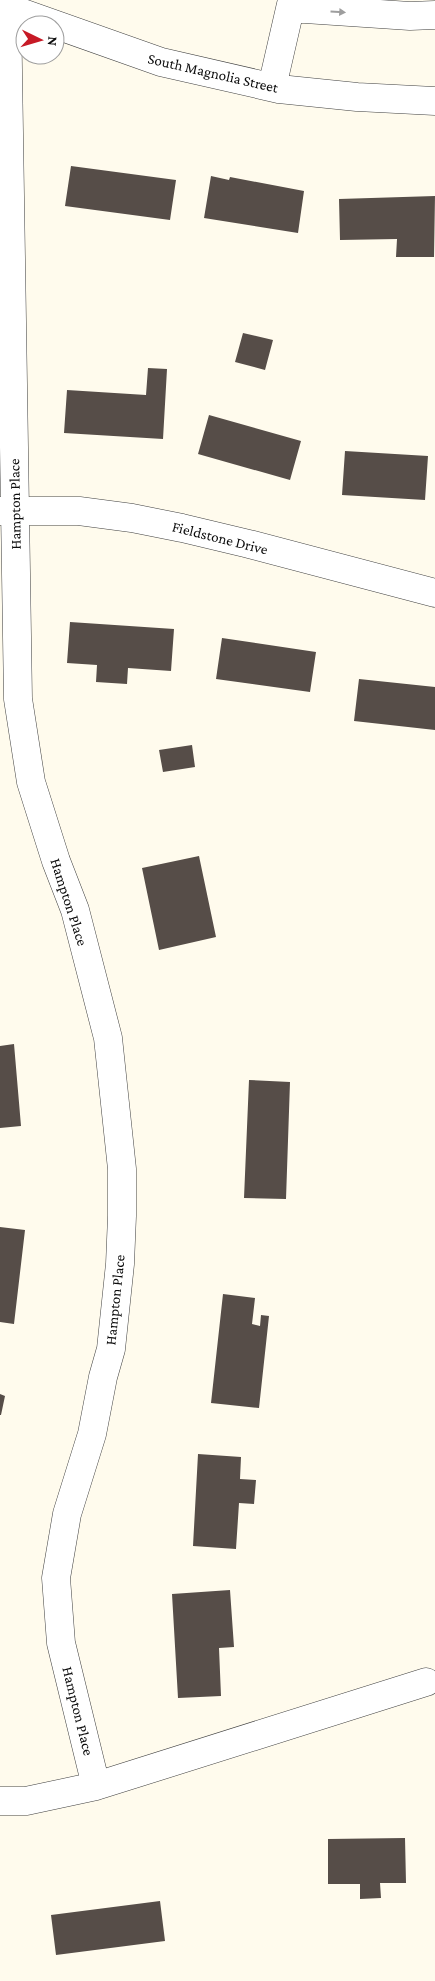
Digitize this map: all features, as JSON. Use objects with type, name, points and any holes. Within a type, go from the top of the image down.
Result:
[{"type":"street","points":[[272,87],[291,4],[410,16],[435,15]]},
{"type":"street","name":"South Magnolia Street","points":[[3,6],[160,62],[272,87],[357,97],[435,101]]},
{"type":"street","name":"Hampton Place","points":[[3,6],[8,510],[18,699],[31,782],[56,861],[75,910],[108,1038],[122,1169],[120,1254],[111,1349],[103,1377],[92,1434],[67,1514],[56,1578],[62,1643],[96,1786]]},
{"type":"street","name":"Fieldstone Drive","points":[[8,510],[79,511],[132,518],[182,528],[435,593]]},
{"type":"street","points":[[0,1800],[26,1801],[96,1786],[426,1682]]},
{"type":"building","points":[[71,166],[176,180],[170,220],[65,206]]},
{"type":"building","points":[[211,176],[229,180],[230,177],[304,191],[298,233],[204,218]]},
{"type":"building","points":[[435,196],[434,257],[396,257],[397,239],[340,240],[339,199]]},
{"type":"building","points":[[243,333],[273,340],[265,370],[235,362]]},
{"type":"building","points":[[148,368],[167,369],[163,439],[64,433],[67,390],[146,395]]},
{"type":"building","points":[[209,415],[301,441],[290,480],[198,454]]},
{"type":"building","points":[[345,451],[428,456],[425,500],[342,495]]},
{"type":"building","points":[[70,622],[174,629],[171,671],[128,668],[127,684],[96,682],[97,665],[67,663]]},
{"type":"building","points":[[222,638],[316,652],[310,692],[216,679]]},
{"type":"building","points":[[359,679],[435,687],[435,730],[354,721]]},
{"type":"building","points":[[192,745],[195,767],[163,772],[159,750]]},
{"type":"building","points":[[199,856],[216,937],[159,950],[142,868]]},
{"type":"building","points":[[14,1044],[21,1126],[0,1128],[0,1046]]},
{"type":"building","points":[[249,1080],[290,1082],[286,1199],[244,1198]]},
{"type":"building","points":[[0,1227],[25,1230],[14,1324],[0,1322]]},
{"type":"building","points":[[223,1294],[255,1298],[252,1324],[260,1326],[261,1315],[269,1316],[259,1408],[211,1403]]},
{"type":"building","points":[[0,1394],[5,1396],[1,1415],[0,1415]]},
{"type":"building","points":[[198,1454],[241,1457],[240,1479],[256,1480],[254,1504],[239,1503],[236,1549],[193,1546]]},
{"type":"building","points":[[230,1590],[234,1647],[219,1648],[221,1696],[178,1698],[172,1594]]},
{"type":"building","points":[[405,1838],[406,1883],[380,1883],[381,1898],[360,1899],[360,1884],[328,1884],[328,1839]]},
{"type":"building","points":[[160,1901],[165,1941],[56,1955],[51,1915]]}]
